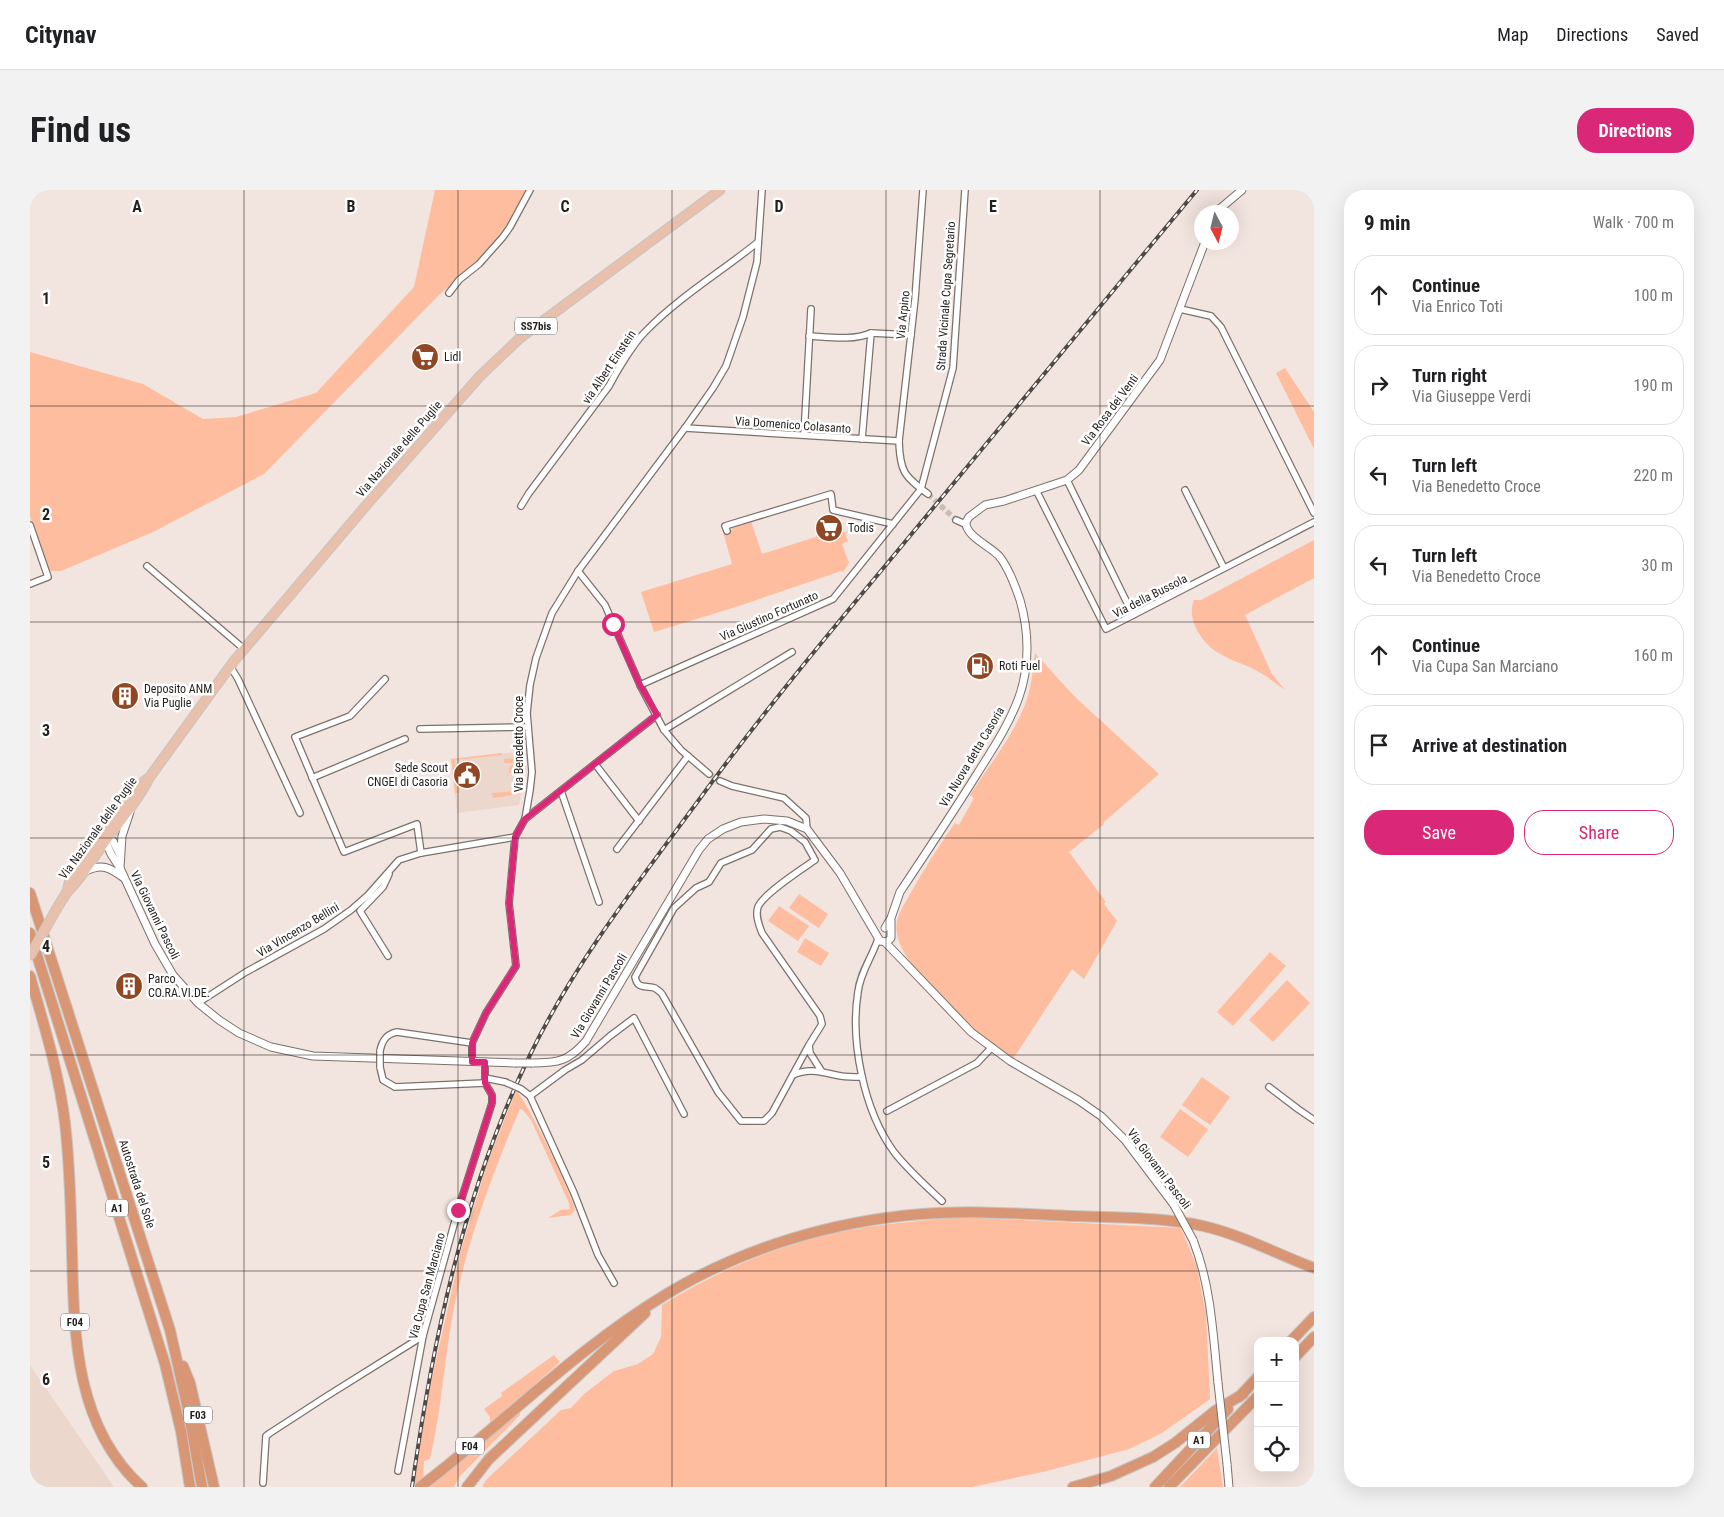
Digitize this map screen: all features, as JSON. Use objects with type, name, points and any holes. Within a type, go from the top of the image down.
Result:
[{"type":"highway","name":"Autostrada del Sole","points":[[30,893],[135,1218],[173,1345],[189,1414],[202,1487]]},
{"type":"highway","name":"A1","points":[[30,933],[165,1364],[181,1431],[190,1487]]},
{"type":"highway","name":"F04","points":[[30,976],[58,1081],[65,1124],[70,1189],[73,1296],[79,1358],[86,1395],[92,1413],[110,1449],[117,1460],[142,1487]]},
{"type":"highway","points":[[467,1487],[489,1459],[666,1295],[715,1269],[780,1242],[816,1232],[858,1222],[892,1217],[965,1212],[1161,1220],[1190,1224],[1230,1234],[1314,1268]]},
{"type":"highway","name":"F04","points":[[420,1487],[567,1364],[610,1331],[666,1295]]},
{"type":"highway","points":[[1296,1337],[1314,1317]]},
{"type":"highway","points":[[1299,1353],[1314,1337]]},
{"type":"highway","name":"F03","points":[[173,1345],[190,1383],[214,1487]]},
{"type":"highway","name":"A1","points":[[1155,1487],[1254,1382]]},
{"type":"highway","points":[[1073,1487],[1111,1476],[1153,1456],[1182,1438],[1215,1411],[1243,1394]]},
{"type":"highway","name":"A1","points":[[1169,1487],[1254,1400]]},
{"type":"main road","name":"Via Nazionale delle Puglie","points":[[67,892],[70,879],[143,792],[150,778],[230,666],[379,491],[485,372],[520,338],[720,190]]},
{"type":"main road","name":"Via Nazionale delle Puglie","points":[[30,956],[67,892],[78,882],[104,837],[137,787],[150,778]]},
{"type":"street","points":[[449,293],[459,280],[479,264],[511,230],[530,190]]},
{"type":"street","name":"Via Benedetto Croce","points":[[472,1062],[472,1043],[486,1013],[516,966],[509,903],[515,837],[525,819],[532,772],[527,712],[536,658],[552,613],[578,570],[685,428],[726,366],[743,317],[757,262],[762,190]]},
{"type":"street","name":"Via Arpino","points":[[923,190],[911,335],[899,442],[899,460],[904,472],[913,484],[928,494]]},
{"type":"street","name":"Strada Vicinale Cupa Segretario","points":[[921,490],[952,368],[965,190]]},
{"type":"street","points":[[1224,205],[1242,190]]},
{"type":"street","name":"via Albert Einstein","points":[[522,506],[529,493],[609,386],[644,333],[680,301],[758,242]]},
{"type":"street","name":"Via Rosa dei Venti","points":[[965,524],[969,517],[985,505],[1004,501],[1067,480],[1079,470],[1144,385],[1160,360],[1201,250]]},
{"type":"street","points":[[804,435],[811,309]]},
{"type":"street","points":[[1180,309],[1211,316],[1221,327],[1314,513]]},
{"type":"street","points":[[809,336],[839,338],[865,336],[871,333],[911,335]]},
{"type":"street","points":[[862,439],[871,333]]},
{"type":"street","name":"Via Domenico Colasanto","points":[[685,428],[899,442]]},
{"type":"street","points":[[1067,480],[1134,615]]},
{"type":"street","name":"Via Giustino Fortunato","points":[[640,685],[832,599],[921,490]]},
{"type":"street","name":"Via della Bussola","points":[[1036,490],[1106,629],[1314,522]]},
{"type":"street","points":[[1185,490],[1224,568]]},
{"type":"street","points":[[727,531],[725,526],[831,494],[833,510],[893,524]]},
{"type":"street","points":[[956,520],[965,524]]},
{"type":"street","points":[[30,524],[48,577],[30,584]]},
{"type":"street","name":"Via Nuova detta Casoria","points":[[884,936],[900,892],[995,744],[1015,707],[1024,678],[1027,644],[1022,608],[1014,582],[999,556],[968,530],[965,524]]},
{"type":"street","points":[[147,566],[244,649]]},
{"type":"street","points":[[578,570],[605,605],[640,685],[664,730],[688,756],[709,774]]},
{"type":"street","points":[[664,730],[792,652]]},
{"type":"street","points":[[230,666],[238,679],[300,813]]},
{"type":"street","points":[[385,679],[350,716],[295,737],[344,852],[417,824],[421,853]]},
{"type":"street","points":[[525,819],[657,715]]},
{"type":"street","points":[[420,729],[528,727]]},
{"type":"street","points":[[312,778],[405,739]]},
{"type":"street","points":[[617,849],[688,756]]},
{"type":"street","points":[[595,764],[639,821]]},
{"type":"street","points":[[720,781],[732,786],[784,798],[806,818],[807,829]]},
{"type":"street","points":[[561,791],[599,902]]},
{"type":"street","points":[[120,868],[124,828],[132,805]]},
{"type":"street","name":"Via Giovanni Pascoli","points":[[120,868],[164,961],[173,975],[198,1003],[219,1020],[239,1033],[270,1047],[297,1054],[330,1058],[514,1063],[560,1062],[574,1054],[586,1041],[656,921],[699,850],[708,839],[722,829],[741,822],[764,819],[787,821],[807,829],[840,873],[866,916],[904,963],[971,1032],[1010,1061],[1078,1100],[1101,1116],[1125,1140],[1174,1205],[1193,1240],[1206,1278],[1229,1487]]},
{"type":"street","points":[[780,827],[792,831],[805,842],[815,860],[765,898],[758,908],[757,920],[762,933],[820,1016],[822,1024],[809,1045],[772,1113],[764,1121],[741,1121],[718,1092],[662,994],[656,988],[639,986],[634,977],[674,908],[696,888],[709,882],[721,864],[752,850],[771,829],[780,827]]},
{"type":"street","points":[[104,837],[113,841],[120,855]]},
{"type":"street","points":[[104,837],[120,868]]},
{"type":"street","name":"Via Vincenzo Bellini","points":[[198,1003],[246,972],[324,930],[351,910],[399,860],[421,853],[515,837]]},
{"type":"street","points":[[84,872],[103,866],[114,871],[124,879]]},
{"type":"street","points":[[388,956],[360,911],[383,887],[391,870]]},
{"type":"street","points":[[884,936],[875,948],[863,971],[858,991],[856,1020],[858,1056],[862,1077],[878,1123],[894,1151],[916,1177],[942,1201]]},
{"type":"street","points":[[530,1096],[582,1060],[634,1018],[684,1114]]},
{"type":"street","points":[[472,1043],[396,1032],[387,1036],[382,1044],[380,1067],[383,1080],[395,1087],[485,1081],[504,1082],[521,1089],[530,1096],[574,1193],[601,1260],[614,1283]]},
{"type":"street","points":[[809,1045],[812,1058],[822,1072]]},
{"type":"street","points":[[887,1111],[977,1063],[992,1048]]},
{"type":"street","name":"Via Cupa San Marciano","points":[[398,1471],[423,1336],[458,1210],[492,1103],[492,1095],[485,1081],[485,1062]]},
{"type":"street","points":[[792,1075],[810,1070],[842,1076],[862,1077]]},
{"type":"street","points":[[1269,1087],[1314,1120]]},
{"type":"street","points":[[263,1483],[266,1436],[326,1396],[423,1336]]},
{"type":"shaded area","points":[[435,190],[527,190],[507,228],[481,259],[440,294],[264,474],[153,532],[61,571],[49,571],[46,567],[30,516],[30,352],[143,384],[203,419],[236,417],[316,393],[414,287]]},
{"type":"shaded area","points":[[1285,368],[1314,412],[1314,449],[1276,373]]},
{"type":"shaded area","points":[[751,521],[762,554],[822,535],[851,531],[845,533],[848,541],[842,544],[849,563],[843,572],[841,571],[736,607],[654,632],[641,592],[732,564],[723,532],[732,530],[731,527]]},
{"type":"shaded area","points":[[1314,540],[1314,578],[1245,615],[1272,674],[1285,690],[1266,676],[1227,658],[1211,647],[1196,629],[1192,607],[1194,600],[1201,600]]},
{"type":"shaded area","points":[[1035,653],[1074,696],[1159,774],[1104,822],[1103,825],[1069,852],[1106,902],[1104,904],[1117,921],[1084,979],[1072,969],[1013,1059],[960,1017],[922,977],[907,957],[898,938],[897,921],[899,914],[932,858],[955,823],[959,825],[974,798],[970,795],[1016,724],[1029,693]]},
{"type":"shaded area","points":[[523,751],[526,771],[519,805],[457,813],[451,759]]},
{"type":"shaded area","points":[[502,753],[502,755],[455,760],[459,793],[455,793],[451,759]]},
{"type":"shaded area","points":[[524,757],[526,771],[520,794],[493,798],[492,793],[516,791],[521,771],[511,774],[509,768],[511,765],[515,766],[515,763],[504,763],[504,759]]},
{"type":"shaded area","points":[[799,894],[828,914],[819,928],[789,908]]},
{"type":"shaded area","points":[[779,906],[809,926],[798,941],[768,921]]},
{"type":"shaded area","points":[[805,938],[829,953],[821,966],[797,952]]},
{"type":"shaded area","points":[[1270,952],[1286,966],[1233,1026],[1217,1012]]},
{"type":"shaded area","points":[[1287,980],[1310,1003],[1273,1042],[1249,1020]]},
{"type":"shaded area","points":[[1202,1077],[1230,1097],[1210,1125],[1182,1105]]},
{"type":"shaded area","points":[[516,1091],[529,1111],[548,1148],[575,1210],[570,1215],[548,1218],[561,1210],[570,1209],[569,1203],[531,1120],[520,1109],[491,1182],[466,1257],[454,1308],[430,1459],[424,1461],[423,1487],[414,1487],[430,1387],[461,1250],[488,1161]]},
{"type":"shaded area","points":[[1180,1109],[1208,1129],[1188,1157],[1160,1137]]},
{"type":"shaded area","points":[[947,1218],[1181,1228],[1197,1267],[1206,1314],[1210,1399],[1162,1433],[1129,1449],[1047,1471],[972,1487],[482,1487],[486,1480],[561,1410],[571,1408],[584,1394],[614,1371],[638,1364],[653,1354],[661,1337],[662,1305],[686,1291],[736,1266],[787,1246],[814,1238],[868,1227]]},
{"type":"shaded area","points":[[554,1355],[560,1362],[513,1404],[520,1409],[520,1415],[460,1476],[454,1487],[429,1487],[489,1438],[490,1417],[484,1409],[502,1396],[501,1393]]},
{"type":"shaded area","points":[[30,1365],[114,1487],[30,1487]]},
{"type":"shaded area","points":[[1217,1448],[1223,1487],[1180,1487]]},
{"type":"tunnel","points":[[928,494],[956,520]]},
{"type":"tunnel","points":[[709,774],[720,781]]},
{"type":"railway","points":[[412,1487],[420,1431],[441,1321],[469,1212],[507,1106],[530,1055],[567,987],[632,891],[770,707],[841,618],[1197,190]]},
{"type":"place","name":"Lidl","points":[[425,357]]},
{"type":"place","name":"Todis","points":[[829,528]]},
{"type":"place","name":"Roti Fuel","points":[[980,666]]},
{"type":"place","name":"Deposito ANM Via Puglie","points":[[125,696]]},
{"type":"place","name":"Sede Scout CNGEI di Casoria","points":[[467,775]]},
{"type":"place","name":"Parco CO.RA.VI.DE.","points":[[129,986]]},
{"type":"route","points":[[458,1210],[492,1103],[490,1089],[485,1083],[485,1062],[472,1062],[472,1043],[486,1013],[516,966],[509,903],[515,837],[525,819],[657,715],[640,685],[613,624]]}]
